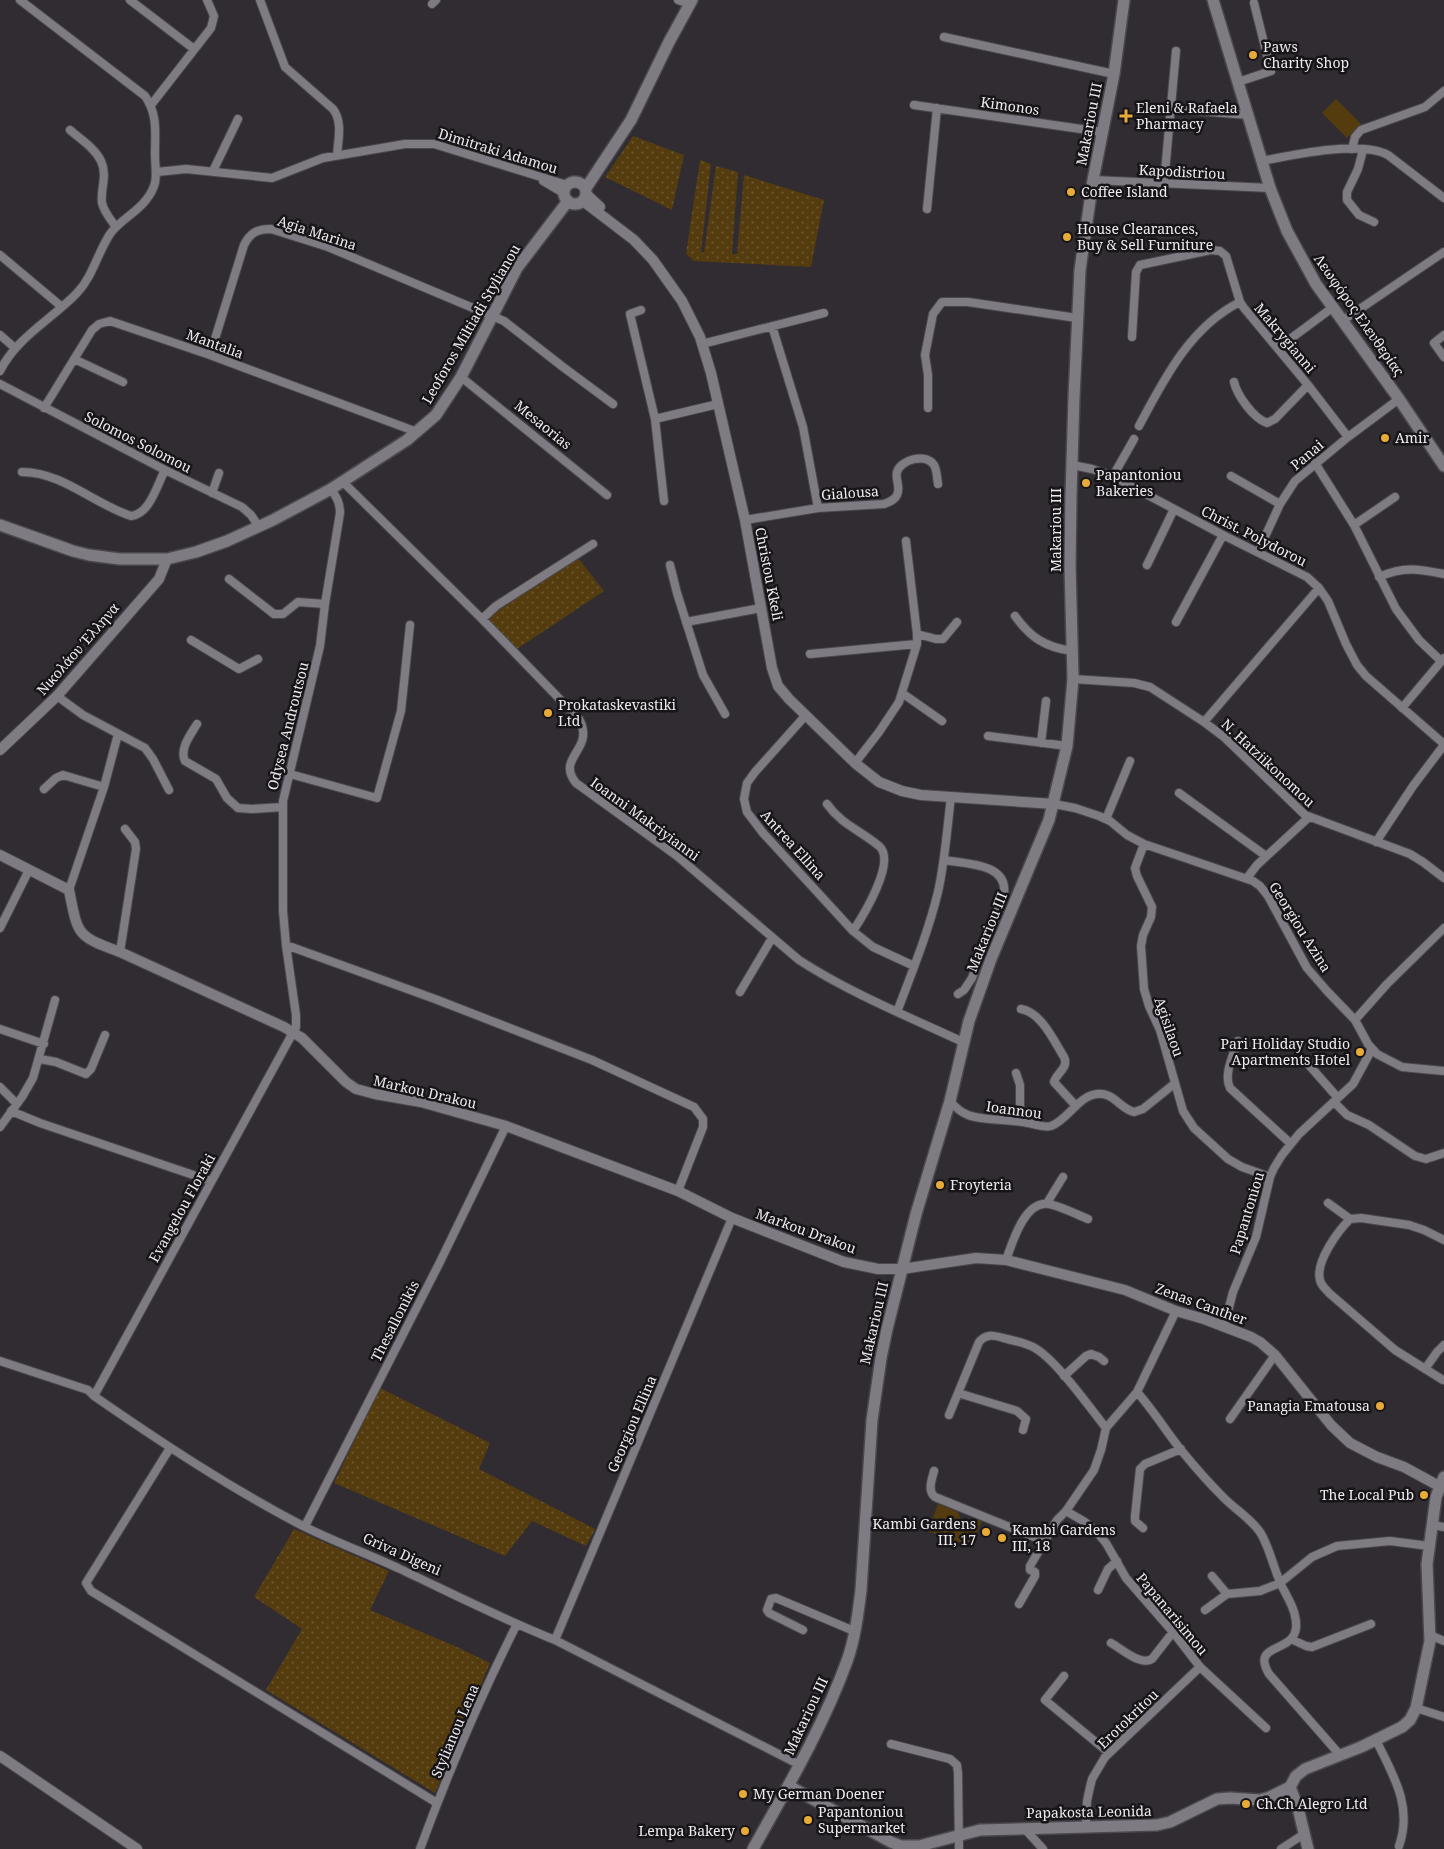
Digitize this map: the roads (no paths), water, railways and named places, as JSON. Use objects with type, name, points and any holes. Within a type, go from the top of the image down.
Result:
[{"type":"main road","name":"Makariou III","points":[[753,1849],[800,1764],[829,1705],[847,1660],[862,1590],[869,1456],[882,1350],[916,1214],[950,1101],[963,1042],[991,959],[1042,839],[1054,804],[1067,746],[1073,679],[1070,566],[1080,270],[1093,180],[1114,74],[1124,0]]},
{"type":"main road","name":"Λεωφόρος Ελευθερίας","points":[[1213,0],[1270,188],[1279,213],[1299,256],[1332,308],[1399,398],[1444,466]]},
{"type":"main road","points":[[576,192],[609,152],[631,120],[686,1]]},
{"type":"main road","name":"Leoforos Miltiadi Stylianou","points":[[0,525],[89,555],[120,559],[167,559],[212,547],[259,527],[344,482],[402,444],[436,415],[461,377],[517,268],[576,192]]},
{"type":"main road","name":"Papakosta Leonida","points":[[788,1786],[890,1842],[901,1846],[919,1846],[980,1830],[1157,1825],[1175,1820],[1217,1799],[1260,1800],[1290,1786],[1296,1776],[1305,1769],[1376,1740],[1406,1724],[1416,1708],[1430,1635],[1426,1577],[1429,1546],[1438,1526],[1442,1481]]},
{"type":"main road","points":[[1290,1786],[1298,1808],[1308,1849]]},
{"type":"street","points":[[0,371],[14,348],[62,307],[85,283],[96,266],[108,238],[116,227],[144,202],[151,192],[157,172],[155,160],[156,125],[150,105],[139,90],[20,0]]},
{"type":"street","points":[[130,0],[194,49]]},
{"type":"street","points":[[150,105],[211,28],[214,20],[207,0]]},
{"type":"street","points":[[260,0],[284,67],[333,109],[337,115],[339,120],[337,156]]},
{"type":"street","points":[[1238,82],[1272,71],[1254,3]]},
{"type":"street","points":[[944,36],[1114,74]]},
{"type":"street","points":[[1164,184],[1176,51]]},
{"type":"street","points":[[1352,149],[1355,137],[1361,130],[1425,108],[1444,91]]},
{"type":"street","points":[[1434,99],[1444,103]]},
{"type":"street","name":"Kimonos","points":[[914,105],[1102,132]]},
{"type":"street","points":[[927,209],[937,108]]},
{"type":"street","points":[[1170,109],[1249,116]]},
{"type":"street","points":[[214,171],[238,119]]},
{"type":"street","points":[[70,130],[93,150],[100,160],[104,169],[102,203],[116,227]]},
{"type":"street","name":"Dimitraki Adamou","points":[[157,172],[186,169],[272,178],[323,158],[405,144],[434,144],[529,174],[576,192]]},
{"type":"street","points":[[1262,161],[1312,152],[1352,149],[1377,151],[1388,155],[1444,198]]},
{"type":"street","points":[[1363,150],[1358,169],[1348,189],[1347,200],[1360,215],[1374,222]]},
{"type":"street","name":"Kapodistriou","points":[[1093,180],[1270,188]]},
{"type":"street","name":"Christou Kkeli","points":[[576,192],[634,240],[653,260],[678,293],[702,344],[708,359],[745,520],[775,678],[783,693],[855,763],[879,782],[891,787],[922,795],[1054,804]]},
{"type":"street","name":"Agia Marina","points":[[210,355],[244,245],[253,233],[263,229],[287,233],[328,247],[493,315]]},
{"type":"street","name":"Makrygianni","points":[[1132,337],[1136,272],[1140,265],[1211,250],[1220,251],[1226,256],[1240,302],[1348,437]]},
{"type":"street","points":[[1342,321],[1444,252]]},
{"type":"street","points":[[0,255],[62,307]]},
{"type":"street","points":[[928,408],[928,375],[925,355],[933,314],[942,302],[968,302],[1077,318]]},
{"type":"street","points":[[1139,426],[1164,378],[1177,359],[1198,334],[1229,307],[1240,302]]},
{"type":"street","points":[[1278,348],[1332,308]]},
{"type":"street","points":[[641,310],[630,314],[655,419],[664,502]]},
{"type":"street","points":[[702,344],[824,313]]},
{"type":"street","points":[[493,315],[504,321],[612,404]]},
{"type":"street","name":"Mantalia","points":[[44,408],[95,326],[110,321],[210,355],[417,432]]},
{"type":"street","points":[[772,326],[803,427],[818,508]]},
{"type":"street","points":[[0,335],[14,348]]},
{"type":"street","points":[[1444,335],[1434,342],[1444,356]]},
{"type":"street","points":[[74,359],[123,382]]},
{"type":"street","name":"Mesaorias","points":[[461,377],[607,494]]},
{"type":"street","points":[[1234,382],[1244,403],[1258,418],[1267,423],[1275,419],[1308,385]]},
{"type":"street","name":"Solomos Solomou","points":[[0,384],[165,470],[242,507],[251,515],[259,527]]},
{"type":"street","name":"Panai","points":[[1258,552],[1280,504],[1295,481],[1399,398]]},
{"type":"street","points":[[655,419],[718,404]]},
{"type":"street","points":[[1113,476],[1134,439]]},
{"type":"street","name":"Gialousa","points":[[745,520],[818,508],[890,502],[897,497],[897,471],[903,463],[922,458],[929,460],[935,467],[938,484]]},
{"type":"street","points":[[1316,463],[1354,525],[1379,577],[1404,622],[1425,647],[1443,659],[1402,708]]},
{"type":"street","name":"Christ. Polydorou","points":[[1072,465],[1092,468],[1113,476],[1223,535],[1307,577],[1319,588],[1328,601],[1357,665],[1377,687],[1444,744]]},
{"type":"street","points":[[22,472],[32,472],[53,478],[130,516],[137,516],[146,508],[165,470]]},
{"type":"street","points":[[212,492],[220,474]]},
{"type":"street","points":[[1231,476],[1280,504]]},
{"type":"street","name":"Ioanni Makriyianni","points":[[344,482],[482,619],[579,719],[584,732],[583,741],[569,765],[570,776],[576,783],[678,856],[772,938],[812,969],[896,1012],[963,1042]]},
{"type":"street","name":"Odysea Androutsou","points":[[294,1032],[296,1015],[283,911],[283,807],[284,794],[317,660],[324,604],[340,513],[338,499],[331,489]]},
{"type":"street","points":[[1354,525],[1395,497]]},
{"type":"street","points":[[1147,565],[1174,509]]},
{"type":"street","points":[[1176,622],[1223,535]]},
{"type":"street","points":[[855,763],[895,708],[902,693],[917,644],[906,541]]},
{"type":"street","points":[[482,619],[496,606],[593,544]]},
{"type":"street","name":"Νικολάου Έλληνα","points":[[1,748],[57,696],[159,579],[167,559]]},
{"type":"street","points":[[670,565],[703,675],[725,714]]},
{"type":"street","points":[[1379,577],[1401,569],[1419,569],[1444,574]]},
{"type":"street","points":[[229,579],[274,614],[283,614],[298,602],[324,604]]},
{"type":"street","points":[[1204,722],[1319,588]]},
{"type":"street","points":[[686,622],[761,608]]},
{"type":"street","points":[[1015,616],[1033,637],[1058,649],[1072,651]]},
{"type":"street","points":[[917,634],[936,640],[943,639],[957,622]]},
{"type":"street","points":[[290,774],[377,798],[401,711],[410,625]]},
{"type":"street","points":[[191,640],[239,669],[258,659]]},
{"type":"street","points":[[810,654],[917,644]]},
{"type":"street","name":"N. Hatziikonomou","points":[[1073,679],[1143,685],[1157,691],[1224,737],[1309,818],[1418,858],[1444,878]]},
{"type":"street","points":[[902,693],[942,721]]},
{"type":"street","points":[[57,696],[82,715],[145,748],[150,753],[169,790]]},
{"type":"street","points":[[1041,742],[1046,701]]},
{"type":"street","name":"Antrea Ellina","points":[[806,716],[747,783],[744,799],[747,812],[763,833],[853,930],[873,947],[914,966]]},
{"type":"street","points":[[197,724],[184,748],[185,761],[216,779],[227,798],[238,808],[252,810],[283,807]]},
{"type":"street","points":[[0,855],[69,890],[104,787],[118,734]]},
{"type":"street","points":[[988,736],[1067,746]]},
{"type":"street","points":[[1376,842],[1413,786],[1444,744]]},
{"type":"street","points":[[1106,819],[1130,761]]},
{"type":"street","points":[[44,789],[56,778],[63,775],[104,787]]},
{"type":"street","points":[[1179,793],[1266,856]]},
{"type":"street","points":[[896,1012],[930,920],[944,860],[950,797]]},
{"type":"street","points":[[827,804],[838,818],[883,851],[884,863],[871,901],[853,930]]},
{"type":"street","name":"Georgiou Azina","points":[[1054,804],[1075,808],[1106,819],[1144,844],[1247,878],[1260,886],[1268,896],[1308,968],[1355,1020],[1372,1049],[1381,1057],[1402,1067],[1444,1071]]},
{"type":"street","points":[[1247,878],[1266,856],[1309,818]]},
{"type":"street","points":[[120,952],[136,849],[135,842],[125,829]]},
{"type":"street","name":"Agisilaou","points":[[1144,844],[1135,872],[1151,903],[1152,912],[1142,939],[1142,970],[1147,999],[1160,1030],[1174,1084],[1187,1120],[1228,1160],[1270,1177]]},
{"type":"street","points":[[944,860],[992,870],[1001,877],[1005,887],[972,978],[964,990],[958,994]]},
{"type":"street","points":[[0,928],[29,870]]},
{"type":"street","name":"Markou Drakou","points":[[69,890],[75,919],[82,933],[92,942],[120,952],[294,1032],[346,1082],[356,1089],[421,1102],[506,1126],[678,1191],[732,1218],[844,1262],[878,1269],[902,1268]]},
{"type":"street","points":[[1355,1020],[1387,984],[1444,928]]},
{"type":"street","points":[[740,992],[772,938]]},
{"type":"street","points":[[286,945],[592,1060],[694,1106],[703,1120],[703,1127],[678,1191]]},
{"type":"street","points":[[0,1126],[17,1104],[33,1078],[40,1059],[55,1000]]},
{"type":"street","points":[[1021,1009],[1030,1012],[1038,1018],[1064,1057],[1066,1064],[1054,1082],[1076,1106]]},
{"type":"street","points":[[0,1029],[44,1044]]},
{"type":"street","name":"Evangelou Floraki","points":[[94,1396],[294,1032]]},
{"type":"street","points":[[40,1059],[56,1062],[86,1074],[91,1069],[105,1035]]},
{"type":"street","points":[[1238,1041],[1228,1074],[1230,1088],[1290,1144]]},
{"type":"street","name":"Papantoniou","points":[[1224,1327],[1233,1292],[1256,1237],[1270,1177],[1278,1161],[1290,1144],[1316,1117],[1353,1084],[1372,1049]]},
{"type":"street","points":[[1308,1064],[1347,1115],[1370,1124],[1415,1156],[1426,1159],[1444,1153]]},
{"type":"street","points":[[1016,1073],[1020,1085],[1020,1121]]},
{"type":"street","name":"Ioannou","points":[[950,1101],[958,1110],[972,1116],[1020,1121],[1050,1127],[1093,1095],[1105,1094],[1112,1096],[1130,1111],[1139,1112],[1174,1084]]},
{"type":"street","points":[[0,1087],[17,1104]]},
{"type":"street","points":[[11,1112],[40,1124],[212,1181]]},
{"type":"street","name":"Thesallonikis","points":[[305,1526],[440,1262],[506,1126]]},
{"type":"street","points":[[1006,1260],[1017,1230],[1025,1217],[1032,1209],[1047,1203],[1063,1177]]},
{"type":"street","points":[[1047,1203],[1088,1219]]},
{"type":"street","points":[[1328,1203],[1350,1219],[1362,1218],[1409,1225],[1444,1240]]},
{"type":"street","name":"Georgiou Ellina","points":[[555,1640],[732,1218]]},
{"type":"street","points":[[1350,1219],[1333,1238],[1326,1252],[1319,1274],[1321,1284],[1329,1293],[1406,1358],[1443,1380]]},
{"type":"street","name":"Zenas Canther","points":[[902,1268],[976,1258],[1006,1260],[1125,1290],[1176,1311],[1224,1327],[1260,1342],[1275,1355],[1331,1425],[1350,1443],[1363,1451],[1442,1481]]},
{"type":"street","points":[[1019,1604],[1035,1576],[1035,1572],[1030,1570],[1030,1566],[1057,1520],[1066,1512],[1094,1470],[1106,1428],[1137,1392],[1176,1311]]},
{"type":"street","points":[[949,1415],[976,1348],[982,1339],[994,1335],[1034,1347],[1046,1356],[1106,1428]]},
{"type":"street","points":[[1425,1369],[1436,1352],[1444,1345]]},
{"type":"street","points":[[1064,1376],[1086,1356],[1091,1354],[1104,1361]]},
{"type":"street","points":[[1230,1419],[1275,1355]]},
{"type":"street","name":"Griva Digeni","points":[[0,1361],[88,1390],[170,1448],[248,1495],[305,1526],[555,1640],[800,1764]]},
{"type":"street","points":[[1137,1392],[1181,1450],[1225,1498],[1249,1518],[1261,1534],[1280,1583],[1296,1616],[1296,1633],[1286,1644],[1270,1651],[1265,1656],[1263,1661],[1265,1667],[1340,1755]]},
{"type":"street","points":[[958,1393],[1017,1411],[1026,1419],[1023,1430]]},
{"type":"street","points":[[170,1448],[86,1583],[90,1590],[437,1803]]},
{"type":"street","points":[[1143,1528],[1135,1521],[1140,1469],[1145,1464],[1181,1450]]},
{"type":"street","points":[[934,1471],[930,1490],[931,1495],[1044,1541]]},
{"type":"street","name":"Papanarisimou","points":[[1066,1512],[1085,1522],[1096,1531],[1106,1543],[1126,1578],[1173,1632],[1200,1667],[1266,1728]]},
{"type":"street","points":[[1205,1610],[1228,1594],[1260,1591],[1280,1583],[1312,1557],[1337,1546],[1390,1541],[1429,1546]]},
{"type":"street","points":[[1098,1590],[1108,1569],[1117,1561]]},
{"type":"street","points":[[1212,1576],[1228,1594]]},
{"type":"street","points":[[803,1630],[769,1613],[767,1610],[771,1599],[776,1598],[854,1631]]},
{"type":"street","name":"Stylianou Lena","points":[[420,1849],[437,1803],[500,1656],[517,1624]]},
{"type":"street","points":[[1291,1639],[1312,1647],[1371,1624]]},
{"type":"street","points":[[1111,1643],[1142,1661],[1148,1661],[1152,1659],[1173,1632]]},
{"type":"street","points":[[1430,1635],[1444,1641]]},
{"type":"street","name":"Erotokritou","points":[[1086,1828],[1087,1801],[1092,1779],[1101,1763],[1109,1753],[1200,1667]]},
{"type":"street","points":[[1064,1676],[1045,1700],[1109,1753]]},
{"type":"street","points":[[1416,1708],[1444,1717]]},
{"type":"street","points":[[1376,1740],[1399,1789],[1405,1824],[1399,1846]]},
{"type":"street","points":[[891,1744],[950,1759],[957,1765],[959,1849]]},
{"type":"street","points":[[0,1756],[137,1849]]},
{"type":"street","points":[[1024,1828],[1043,1849]]},
{"type":"street","points":[[1281,1849],[1304,1834]]},
{"type":"place","name":"Paws Charity Shop","points":[[1253,55]]},
{"type":"place","name":"Eleni & Rafaela Pharmacy","points":[[1126,116]]},
{"type":"place","name":"Coffee Island","points":[[1071,192]]},
{"type":"place","name":"House Clearances, Buy & Sell Furniture","points":[[1067,237]]},
{"type":"place","name":"Amir","points":[[1385,438]]},
{"type":"place","name":"Papantoniou Bakeries","points":[[1086,483]]},
{"type":"place","name":"Prokataskevastiki Ltd","points":[[548,713]]},
{"type":"place","name":"Pari Holiday Studio Apartments Hotel","points":[[1360,1052]]},
{"type":"place","name":"Froyteria","points":[[940,1185]]},
{"type":"place","name":"Panagia Ematousa","points":[[1380,1406]]},
{"type":"place","name":"The Local Pub","points":[[1424,1495]]},
{"type":"place","name":"Kambi Gardens III, 17","points":[[986,1532]]},
{"type":"place","name":"Kambi Gardens III, 18","points":[[1002,1538]]},
{"type":"place","name":"My German Doener","points":[[743,1794]]},
{"type":"place","name":"Ch.Ch Alegro Ltd","points":[[1246,1804]]},
{"type":"place","name":"Papantoniou Supermarket","points":[[808,1820]]},
{"type":"place","name":"Lempa Bakery","points":[[745,1831]]}]
